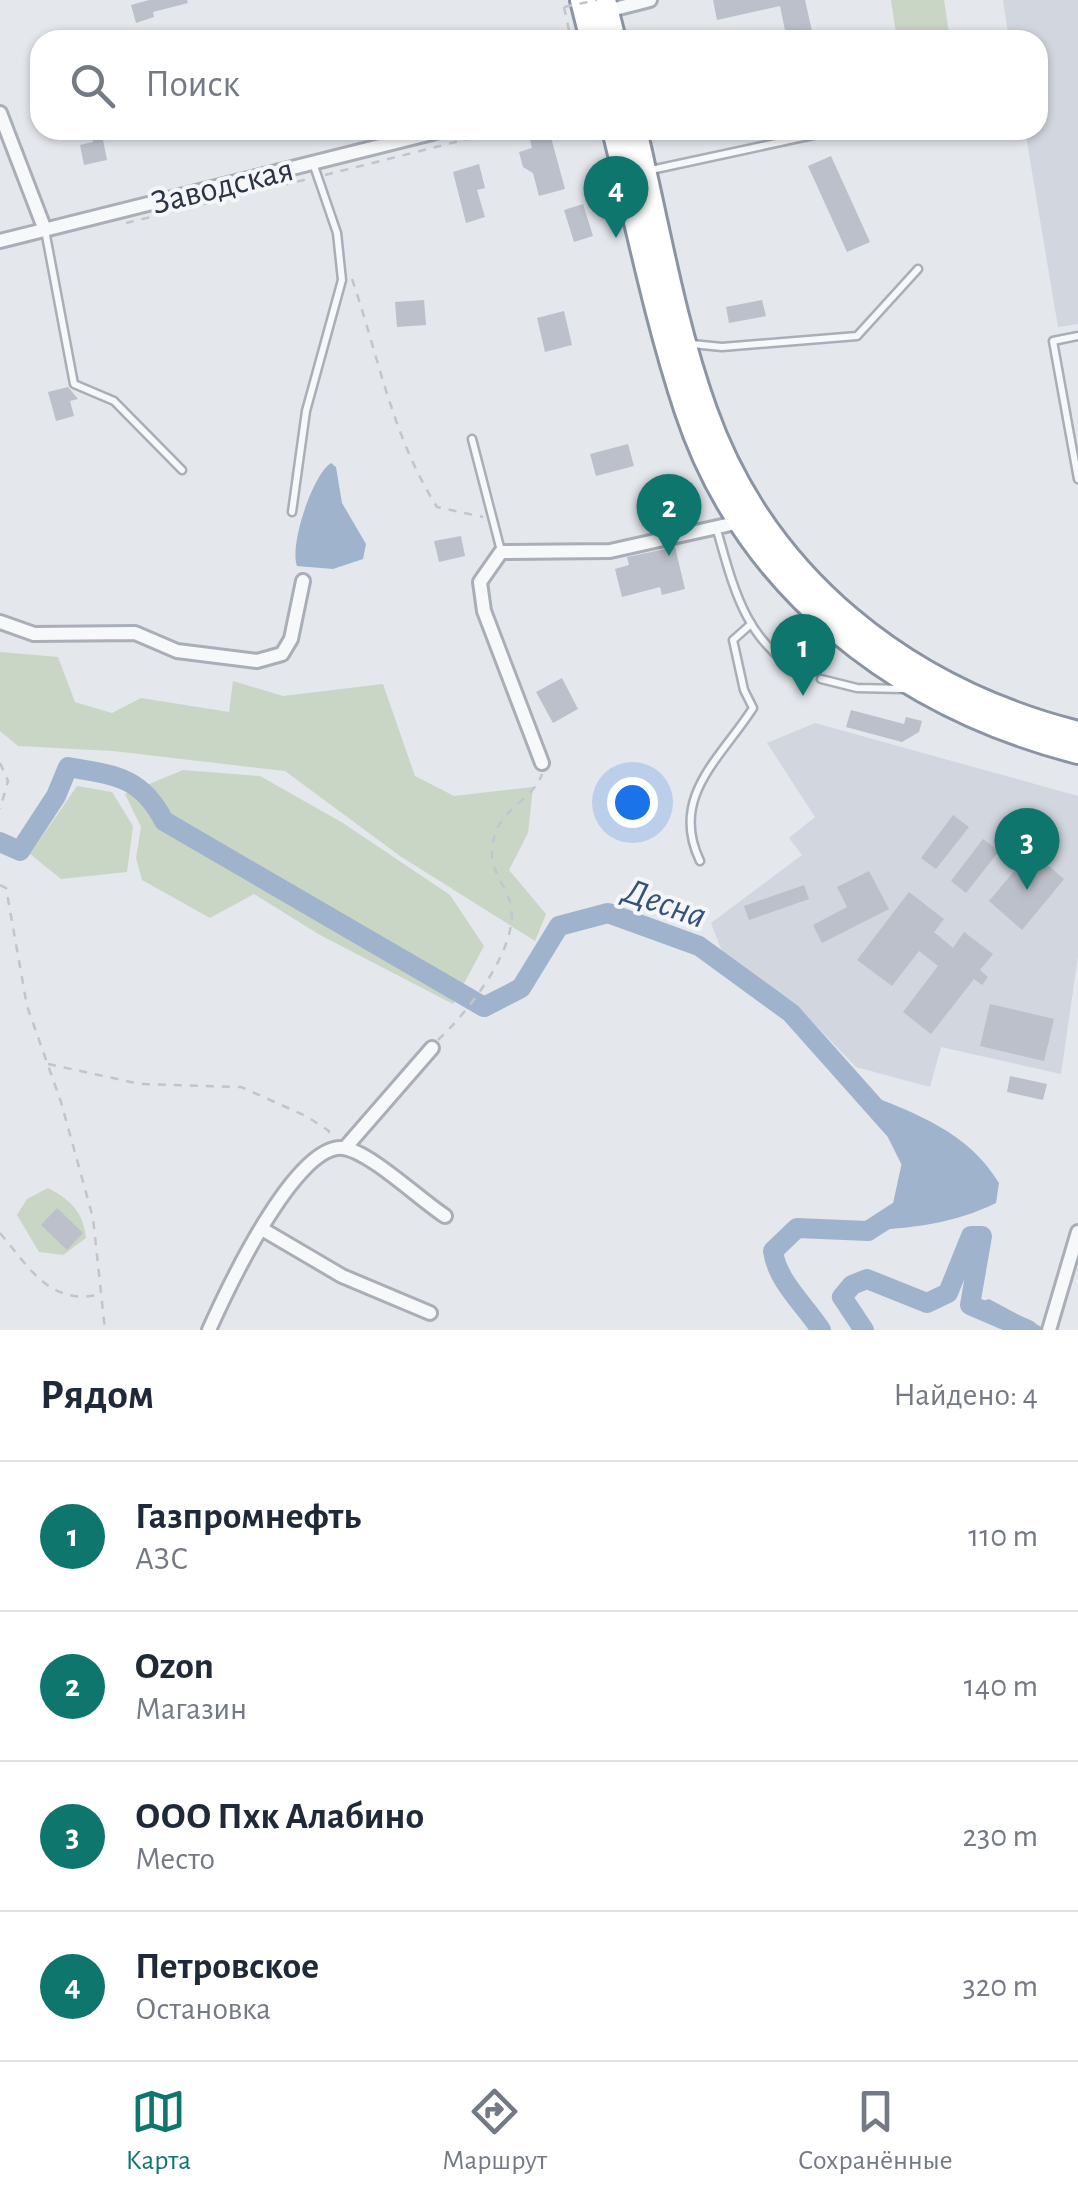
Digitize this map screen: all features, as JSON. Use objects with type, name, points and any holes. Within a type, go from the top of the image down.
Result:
[{"type":"highway","points":[[573,4],[587,30]]},
{"type":"highway","points":[[603,4],[611,30]]},
{"type":"highway","points":[[617,140],[686,410],[714,476],[740,522],[781,577],[828,626],[916,689],[998,728],[1078,752]]},
{"type":"highway","points":[[637,140],[705,410],[730,468],[777,543],[817,591],[890,654],[941,684],[1015,715],[1078,733]]},
{"type":"street","points":[[603,4],[650,0]]},
{"type":"street","points":[[0,112],[45,230]]},
{"type":"street","name":"Заводская","points":[[0,240],[403,140]]},
{"type":"street","points":[[542,763],[484,611],[480,582],[502,552],[610,551],[740,522]]},
{"type":"street","points":[[0,622],[34,634],[135,633],[177,651],[257,660],[282,654],[291,639],[303,580]]},
{"type":"street","points":[[345,1148],[432,1048]]},
{"type":"street","points":[[209,1330],[239,1265],[262,1229],[308,1166],[326,1150],[345,1148],[363,1154],[408,1193],[445,1216]]},
{"type":"street","points":[[262,1229],[342,1276],[430,1313]]},
{"type":"street","points":[[1050,1329],[1078,1232]]},
{"type":"lane","points":[[645,172],[791,140]]},
{"type":"lane","points":[[292,512],[306,411],[342,280],[337,233],[313,162]]},
{"type":"lane","points":[[45,230],[74,384],[114,401],[182,470]]},
{"type":"lane","points":[[686,344],[722,347],[856,336],[918,268]]},
{"type":"lane","points":[[1078,336],[1053,341],[1078,478]]},
{"type":"lane","points":[[472,439],[502,552]]},
{"type":"lane","points":[[716,530],[740,609],[779,661],[804,674]]},
{"type":"lane","points":[[700,861],[692,843],[690,818],[697,784],[754,708],[744,690],[734,640],[750,625]]},
{"type":"lane","points":[[821,679],[857,688],[916,689]]},
{"type":"path","points":[[571,30],[573,4],[603,4]]},
{"type":"path","points":[[120,225],[464,140]]},
{"type":"path","points":[[348,267],[384,396],[413,468],[438,507],[482,516],[495,529]]},
{"type":"path","points":[[0,762],[8,781],[1,807]]},
{"type":"path","points":[[432,1048],[461,1019],[491,975],[506,940],[511,902],[493,871],[494,838],[502,818],[542,780],[542,763]]},
{"type":"path","points":[[0,884],[6,888],[27,1006],[93,1218],[104,1330]]},
{"type":"path","points":[[48,1064],[140,1084],[241,1087],[306,1116],[328,1131],[326,1150]]},
{"type":"path","points":[[0,1233],[45,1285],[70,1298],[101,1294]]},
{"type":"shaded area","points":[[1003,0],[1078,0],[1078,324],[1058,327],[1027,140],[1048,140],[1048,30],[1008,30]]},
{"type":"shaded area","points":[[815,723],[1078,796],[1078,956],[1061,1074],[941,1047],[930,1087],[856,1067],[797,1006],[723,954],[711,923],[802,855],[789,838],[815,817],[767,743]]},
{"type":"green space","points":[[891,0],[944,0],[948,30],[896,30]]},
{"type":"green space","points":[[0,652],[58,657],[75,702],[112,713],[141,698],[229,712],[233,681],[283,696],[383,684],[415,776],[454,796],[533,787],[528,833],[509,870],[546,914],[535,941],[400,856],[285,771],[113,751],[18,746],[0,731]]},
{"type":"green space","points":[[183,770],[260,776],[343,823],[450,895],[484,946],[453,1004],[320,935],[254,894],[210,918],[142,880],[136,858],[141,827],[125,794]]},
{"type":"green space","points":[[77,786],[112,792],[133,826],[127,872],[61,879],[30,854]]},
{"type":"green space","points":[[48,1188],[74,1208],[84,1229],[86,1238],[63,1255],[39,1252],[17,1215],[27,1199]]},
{"type":"water","points":[[331,463],[336,467],[342,503],[366,544],[363,559],[333,569],[297,566],[296,543],[304,511],[317,481]]},
{"type":"water","points":[[863,1092],[940,1127],[972,1150],[999,1183],[996,1203],[932,1224],[864,1231],[902,1209],[907,1171],[903,1144],[897,1133]]},
{"type":"water","points":[[989,1299],[1047,1330],[1007,1330],[970,1305]]},
{"type":"building","points":[[149,0],[188,3],[153,12],[154,17],[136,23],[131,5]]},
{"type":"building","points":[[713,0],[805,0],[812,30],[785,30],[780,6],[717,20]]},
{"type":"building","points":[[103,140],[107,160],[84,165],[80,145]]},
{"type":"building","points":[[530,140],[552,140],[565,189],[539,196],[533,173],[523,167],[519,152],[532,148]]},
{"type":"building","points":[[831,156],[870,242],[847,252],[808,166]]},
{"type":"building","points":[[479,164],[485,188],[477,190],[485,217],[466,223],[453,172]]},
{"type":"building","points":[[583,204],[593,236],[574,242],[564,210]]},
{"type":"building","points":[[424,300],[426,325],[397,327],[395,302]]},
{"type":"building","points":[[762,300],[766,316],[729,323],[726,307]]},
{"type":"building","points":[[564,311],[572,345],[545,352],[537,318]]},
{"type":"building","points":[[68,387],[78,399],[70,401],[74,416],[56,421],[48,392]]},
{"type":"building","points":[[628,444],[634,466],[596,476],[590,454]]},
{"type":"building","points":[[461,536],[465,556],[439,562],[434,541]]},
{"type":"building","points":[[675,547],[685,589],[662,595],[660,587],[622,597],[615,569],[629,565],[627,557]]},
{"type":"building","points":[[562,678],[578,709],[553,723],[536,692]]},
{"type":"building","points":[[851,710],[904,724],[906,717],[922,721],[919,732],[902,742],[846,727]]},
{"type":"building","points":[[953,815],[969,827],[936,869],[921,858]]},
{"type":"building","points":[[983,839],[999,851],[966,893],[951,881]]},
{"type":"building","points":[[1031,851],[1064,879],[1022,930],[989,901]]},
{"type":"building","points":[[869,871],[889,909],[822,943],[813,925],[847,907],[837,887]]},
{"type":"building","points":[[804,885],[809,899],[749,920],[744,906]]},
{"type":"building","points":[[909,892],[944,919],[934,932],[953,948],[964,932],[993,954],[980,970],[988,977],[982,985],[974,979],[931,1034],[903,1012],[938,966],[919,951],[892,986],[857,960]]},
{"type":"building","points":[[990,1004],[1054,1019],[1044,1061],[980,1046]]},
{"type":"building","points":[[1010,1076],[1047,1084],[1043,1100],[1007,1092]]},
{"type":"building","points":[[57,1208],[83,1233],[67,1250],[41,1225]]},
{"type":"waterway","name":"Десна","points":[[0,842],[20,851],[56,796],[68,767],[125,780],[146,795],[164,821],[484,1007],[521,988],[559,926],[608,913],[699,946],[791,1013],[896,1131],[912,1163],[902,1209],[868,1231],[797,1228],[773,1251],[785,1282],[821,1330]]},
{"type":"waterway","name":"Десна","points":[[864,1330],[842,1297],[852,1285],[867,1279],[927,1303],[948,1293],[971,1236],[982,1236],[970,1305],[1028,1330]]},
{"type":"place","name":"Петровское","points":[[616,238]]},
{"type":"place","name":"Ozon","points":[[669,556]]},
{"type":"place","name":"Газпромнефть","points":[[803,696]]},
{"type":"place","name":"ООО Пхк Алабино","points":[[1027,890]]}]
